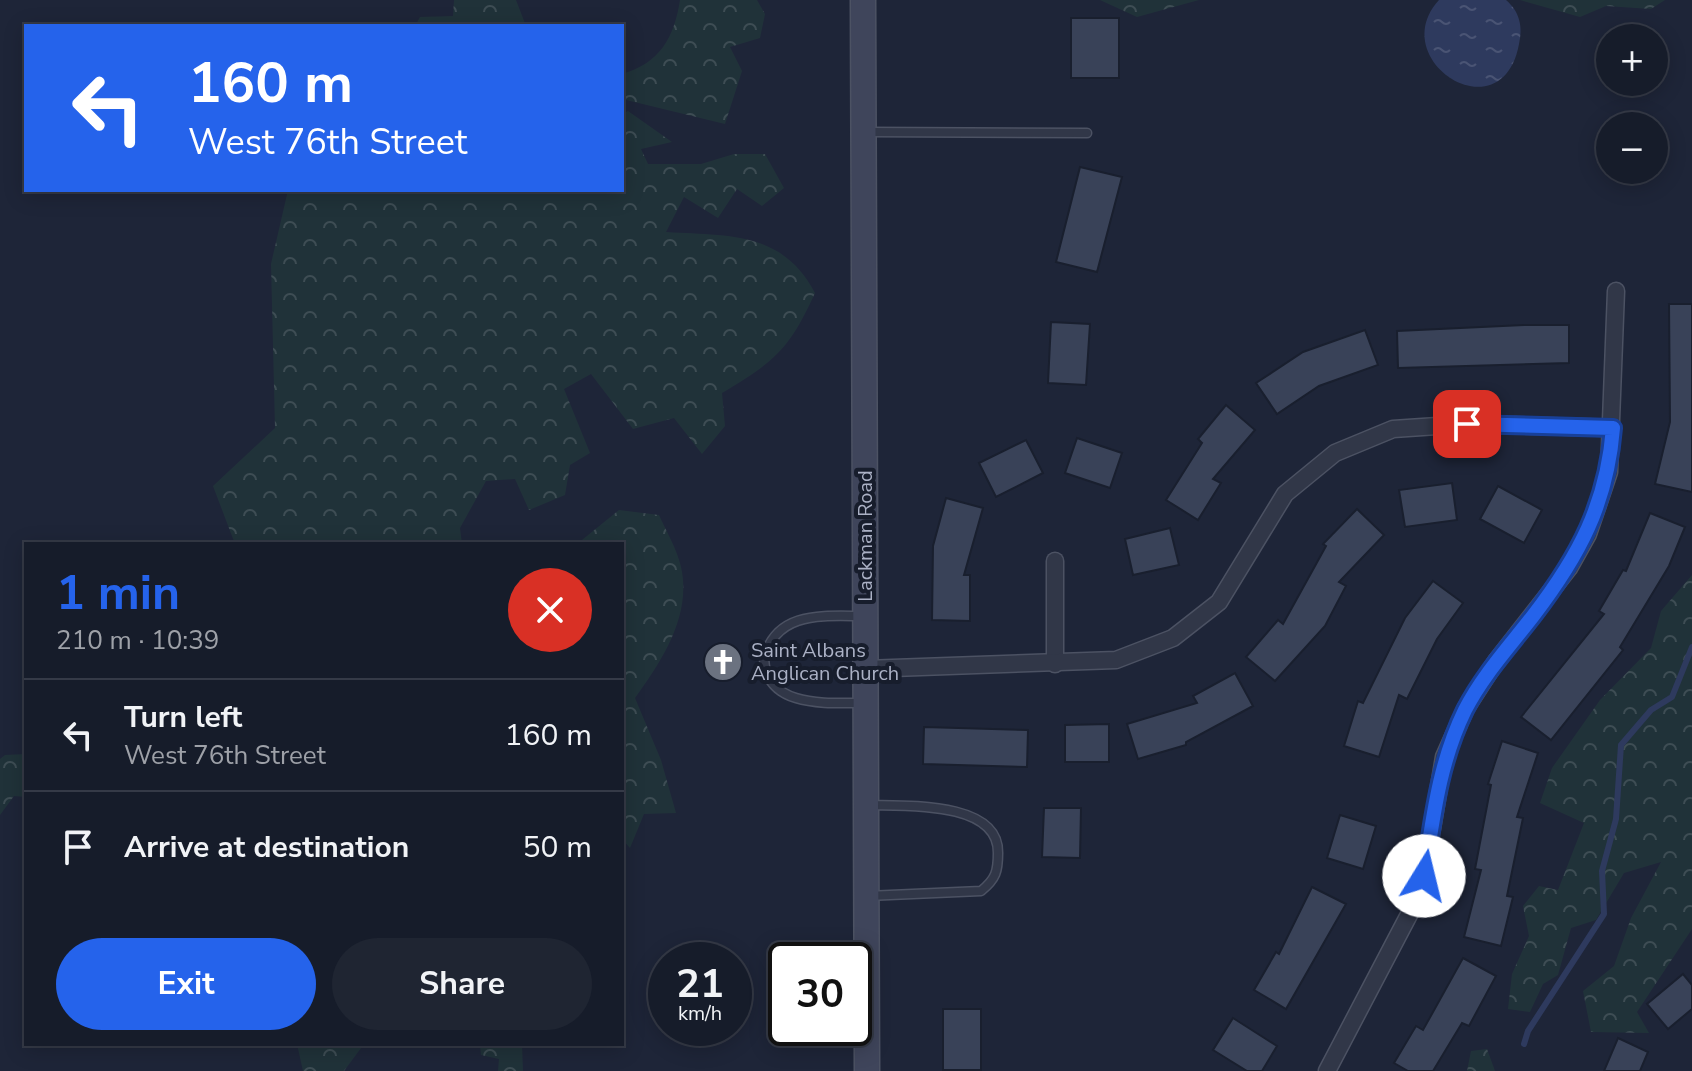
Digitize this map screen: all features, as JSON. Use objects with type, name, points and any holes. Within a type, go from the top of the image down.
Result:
[{"type":"main road","name":"Lackman Road","points":[[863,0],[867,1071]]},
{"type":"street","points":[[1327,1071],[1412,909],[1424,876],[1444,757],[1466,708],[1497,660],[1569,568],[1588,534],[1609,472],[1616,291]]},
{"type":"street","points":[[865,669],[1116,660],[1173,638],[1219,602],[1285,494],[1335,453],[1393,429],[1467,424],[1613,428]]},
{"type":"street","points":[[1055,561],[1055,664]]},
{"type":"lane","points":[[863,132],[1087,133]]},
{"type":"lane","points":[[865,616],[794,620],[776,634],[764,659],[774,685],[795,698],[814,703],[865,702]]},
{"type":"lane","points":[[865,805],[969,814],[990,828],[998,845],[994,880],[981,891],[865,896]]},
{"type":"green space","points":[[454,0],[516,0],[525,24],[416,24],[420,17],[453,16]]},
{"type":"green space","points":[[680,0],[757,0],[765,14],[760,38],[730,47],[742,71],[725,124],[624,99],[624,73],[655,56],[674,26]]},
{"type":"green space","points":[[1100,0],[1199,0],[1137,17]]},
{"type":"green space","points":[[1520,0],[1665,0],[1651,9],[1606,6],[1580,17]]},
{"type":"green space","points":[[628,111],[672,142],[641,149],[648,164],[701,164],[734,154],[765,154],[784,188],[762,206],[737,189],[718,218],[684,197],[666,232],[731,236],[769,247],[802,272],[815,293],[797,328],[779,352],[722,393],[725,426],[702,454],[674,418],[633,429],[591,374],[564,389],[590,453],[570,465],[565,495],[529,510],[515,479],[486,481],[460,528],[462,542],[234,542],[213,486],[275,428],[271,264],[288,192],[624,192],[624,113]]},
{"type":"green space","points":[[619,510],[659,515],[681,567],[682,603],[678,620],[664,653],[635,698],[661,760],[676,813],[644,814],[630,848],[624,841],[624,542],[579,542]]},
{"type":"green space","points":[[1692,575],[1692,929],[1637,1012],[1649,1033],[1591,1032],[1583,991],[1614,966],[1631,918],[1661,862],[1624,873],[1596,920],[1571,928],[1558,975],[1543,984],[1530,1012],[1508,1009],[1512,974],[1529,936],[1523,906],[1539,886],[1558,890],[1584,823],[1540,803],[1552,768],[1600,700],[1651,648],[1661,611]]},
{"type":"green space","points":[[24,754],[24,797],[14,796],[0,815],[0,759],[5,755]]},
{"type":"green space","points":[[297,1046],[363,1046],[344,1071],[303,1071]]},
{"type":"green space","points":[[480,1046],[522,1046],[523,1071],[498,1071],[499,1059],[481,1055]]},
{"type":"green space","points":[[1487,1049],[1495,1071],[1467,1071],[1471,1051]]},
{"type":"water","points":[[1439,0],[1506,0],[1514,10],[1521,32],[1519,44],[1508,71],[1492,84],[1472,86],[1452,79],[1436,65],[1426,45],[1426,23]]},
{"type":"building","points":[[1071,18],[1119,18],[1119,78],[1071,78]]},
{"type":"building","points":[[1080,167],[1122,177],[1097,272],[1056,262]]},
{"type":"building","points":[[1669,304],[1692,304],[1692,492],[1655,484],[1670,422]]},
{"type":"building","points":[[1051,322],[1090,324],[1086,385],[1048,383]]},
{"type":"building","points":[[1569,325],[1569,363],[1398,368],[1397,331]]},
{"type":"building","points":[[1365,330],[1378,365],[1319,386],[1277,414],[1256,383],[1303,352]]},
{"type":"building","points":[[1226,405],[1255,430],[1213,479],[1221,483],[1198,520],[1166,500],[1202,443],[1198,439]]},
{"type":"building","points":[[1077,438],[1122,453],[1110,488],[1065,473]]},
{"type":"building","points":[[1026,440],[1043,473],[996,497],[979,463]]},
{"type":"building","points":[[1452,483],[1457,520],[1405,527],[1399,490]]},
{"type":"building","points":[[1498,486],[1542,510],[1524,543],[1480,519]]},
{"type":"building","points":[[946,498],[983,508],[964,575],[970,575],[970,621],[932,620],[933,546]]},
{"type":"building","points":[[1357,509],[1384,535],[1339,582],[1346,586],[1325,626],[1275,681],[1246,657],[1278,620],[1283,624],[1326,546],[1323,544]]},
{"type":"building","points":[[1650,513],[1685,527],[1669,566],[1620,647],[1623,650],[1551,740],[1521,717],[1604,614],[1599,611],[1623,570],[1626,571]]},
{"type":"building","points":[[1170,528],[1179,565],[1133,575],[1125,539]]},
{"type":"building","points":[[1433,581],[1463,603],[1437,639],[1407,699],[1399,695],[1379,757],[1344,746],[1358,701],[1363,703],[1405,618]]},
{"type":"building","points":[[1235,673],[1253,706],[1186,742],[1186,745],[1138,759],[1127,724],[1197,703],[1193,696]]},
{"type":"building","points":[[1109,724],[1109,762],[1065,762],[1065,725]]},
{"type":"building","points":[[924,727],[1028,730],[1027,767],[923,764]]},
{"type":"building","points":[[1502,741],[1538,753],[1517,817],[1523,818],[1507,896],[1513,897],[1501,946],[1464,937],[1481,870],[1475,869],[1491,785],[1488,784]]},
{"type":"building","points":[[1044,808],[1081,808],[1080,858],[1042,857]]},
{"type":"building","points":[[1340,815],[1376,826],[1363,869],[1327,858]]},
{"type":"building","points":[[1312,887],[1346,904],[1286,1009],[1254,990],[1276,952],[1279,954]]},
{"type":"building","points":[[1463,958],[1496,976],[1469,1026],[1462,1023],[1433,1071],[1408,1071],[1394,1063],[1416,1026],[1423,1030]]},
{"type":"building","points":[[1683,974],[1692,985],[1692,1009],[1668,1029],[1647,1004]]},
{"type":"building","points":[[943,1009],[981,1009],[981,1070],[943,1070]]},
{"type":"building","points":[[1233,1018],[1277,1046],[1262,1071],[1247,1071],[1213,1050]]},
{"type":"building","points":[[1618,1038],[1648,1052],[1640,1071],[1604,1071]]},
{"type":"waterway","points":[[1524,1044],[1528,1031],[1604,914],[1602,871],[1616,819],[1621,745],[1651,710],[1672,697],[1692,647]]},
{"type":"place","name":"Saint Albans Anglican Church","points":[[723,662]]},
{"type":"route","points":[[1424,876],[1444,757],[1466,708],[1497,660],[1569,568],[1588,534],[1609,472],[1613,428],[1467,424]]}]
